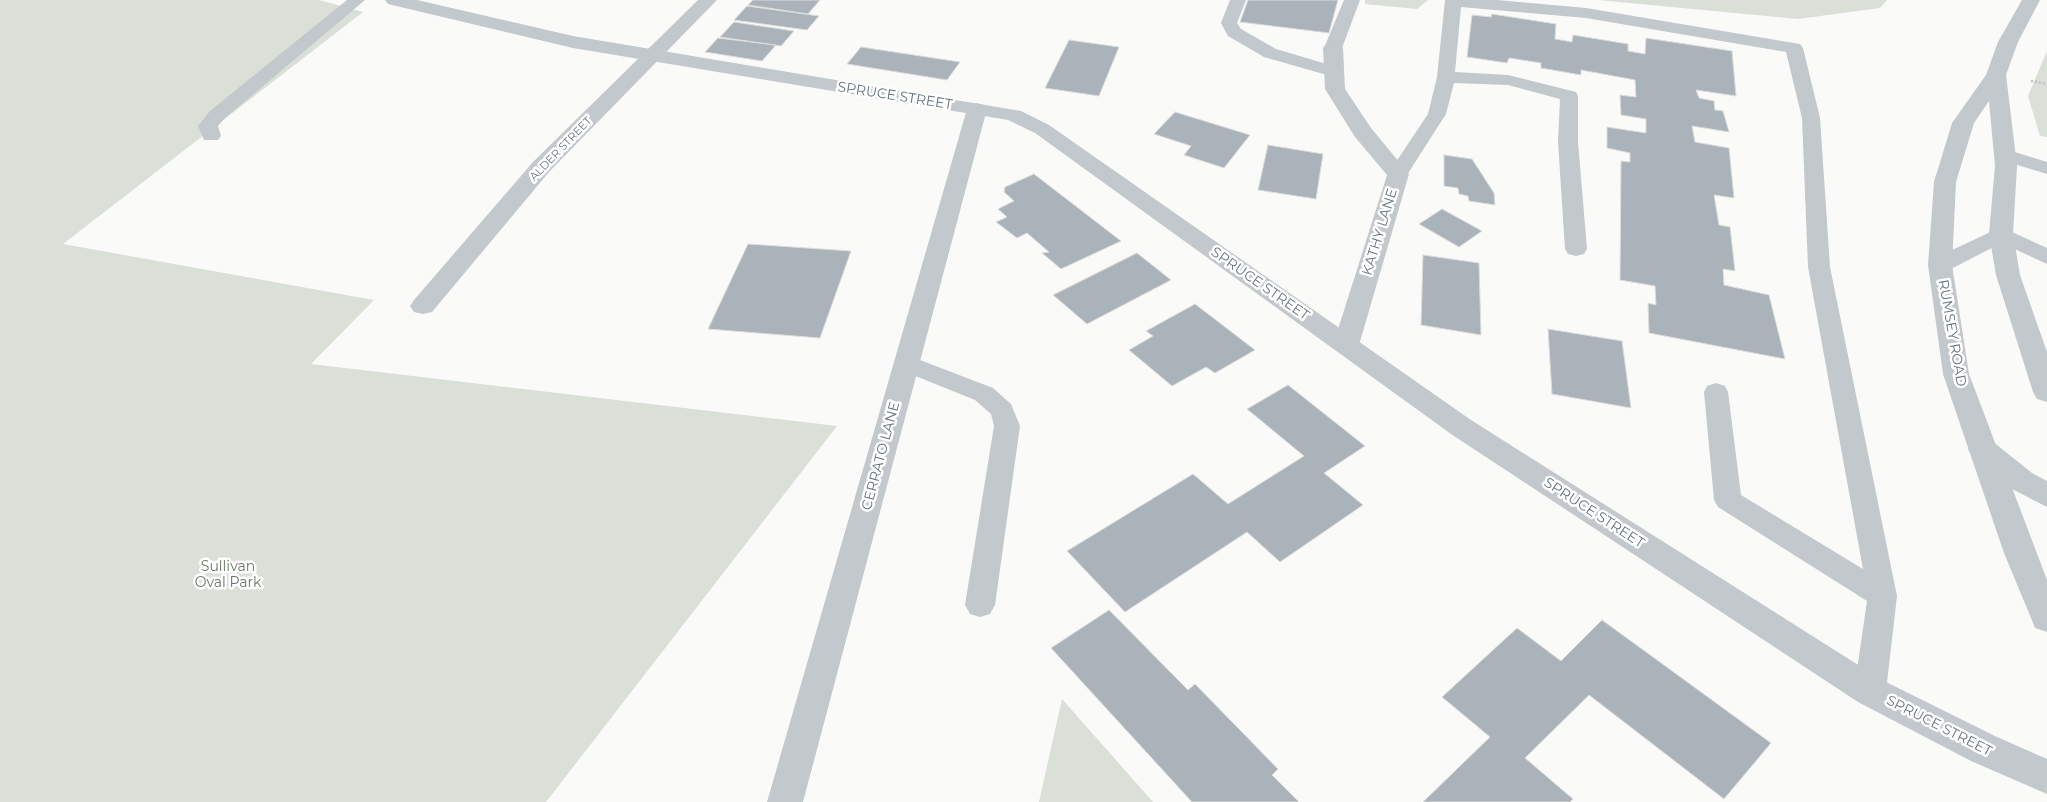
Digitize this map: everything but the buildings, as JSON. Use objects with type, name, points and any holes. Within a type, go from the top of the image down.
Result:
[{"type":"street","name":"SPRUCE STREET","points":[[394,0],[573,42],[1014,115],[1042,129],[1460,427],[1870,691],[1984,749],[2047,777]]},
{"type":"street","name":"ALDER STREET","points":[[423,306],[541,167],[708,0]]},
{"type":"street","name":"RUMSEY ROAD","points":[[2031,0],[2008,42],[1996,75],[1963,123],[1945,182],[1940,265],[1956,374],[2020,553],[2047,618]]},
{"type":"street","name":"KATHY LANE","points":[[1333,48],[1335,89],[1363,132],[1398,174],[1346,345]]},
{"type":"street","name":"RUMSEY ROAD","points":[[1996,75],[2006,166],[2001,234],[2008,275],[2047,392]]},
{"type":"street","name":"CERRATO LANE","points":[[785,802],[978,109]]},
{"type":"street","points":[[1940,265],[2001,234]]},
{"type":"street","points":[[1982,449],[2022,482],[2047,495]]},
{"type":"lane","points":[[211,136],[208,126],[217,115],[357,0]]},
{"type":"lane","points":[[1238,0],[1229,23],[1234,32],[1270,53],[1334,72]]},
{"type":"lane","points":[[1333,48],[1352,0]]},
{"type":"lane","points":[[1398,174],[1437,114],[1446,77],[1453,1],[1586,13],[1794,48],[1811,118],[1819,267],[1882,596],[1870,691]]},
{"type":"lane","points":[[1446,77],[1508,80],[1569,96],[1568,142],[1576,249]]},
{"type":"lane","points":[[2005,155],[2047,168]]},
{"type":"lane","points":[[2001,234],[2047,257]]},
{"type":"lane","points":[[907,363],[984,394],[1002,410],[1007,426],[980,605]]},
{"type":"lane","points":[[1716,392],[1728,500],[1882,596]]},
{"type":"green space","name":"Sullivan Oval Park","points":[[0,0],[319,0],[363,12],[63,244],[374,300],[311,364],[837,426],[546,802],[0,802]]},
{"type":"green space","points":[[1365,0],[1428,0],[1417,9],[1365,4]]},
{"type":"green space","points":[[1598,0],[1887,0],[1880,8],[1798,19]]},
{"type":"green space","points":[[2047,51],[2047,137],[2040,136],[2028,96]]},
{"type":"green space","points":[[1062,699],[1153,802],[1039,802]]}]
